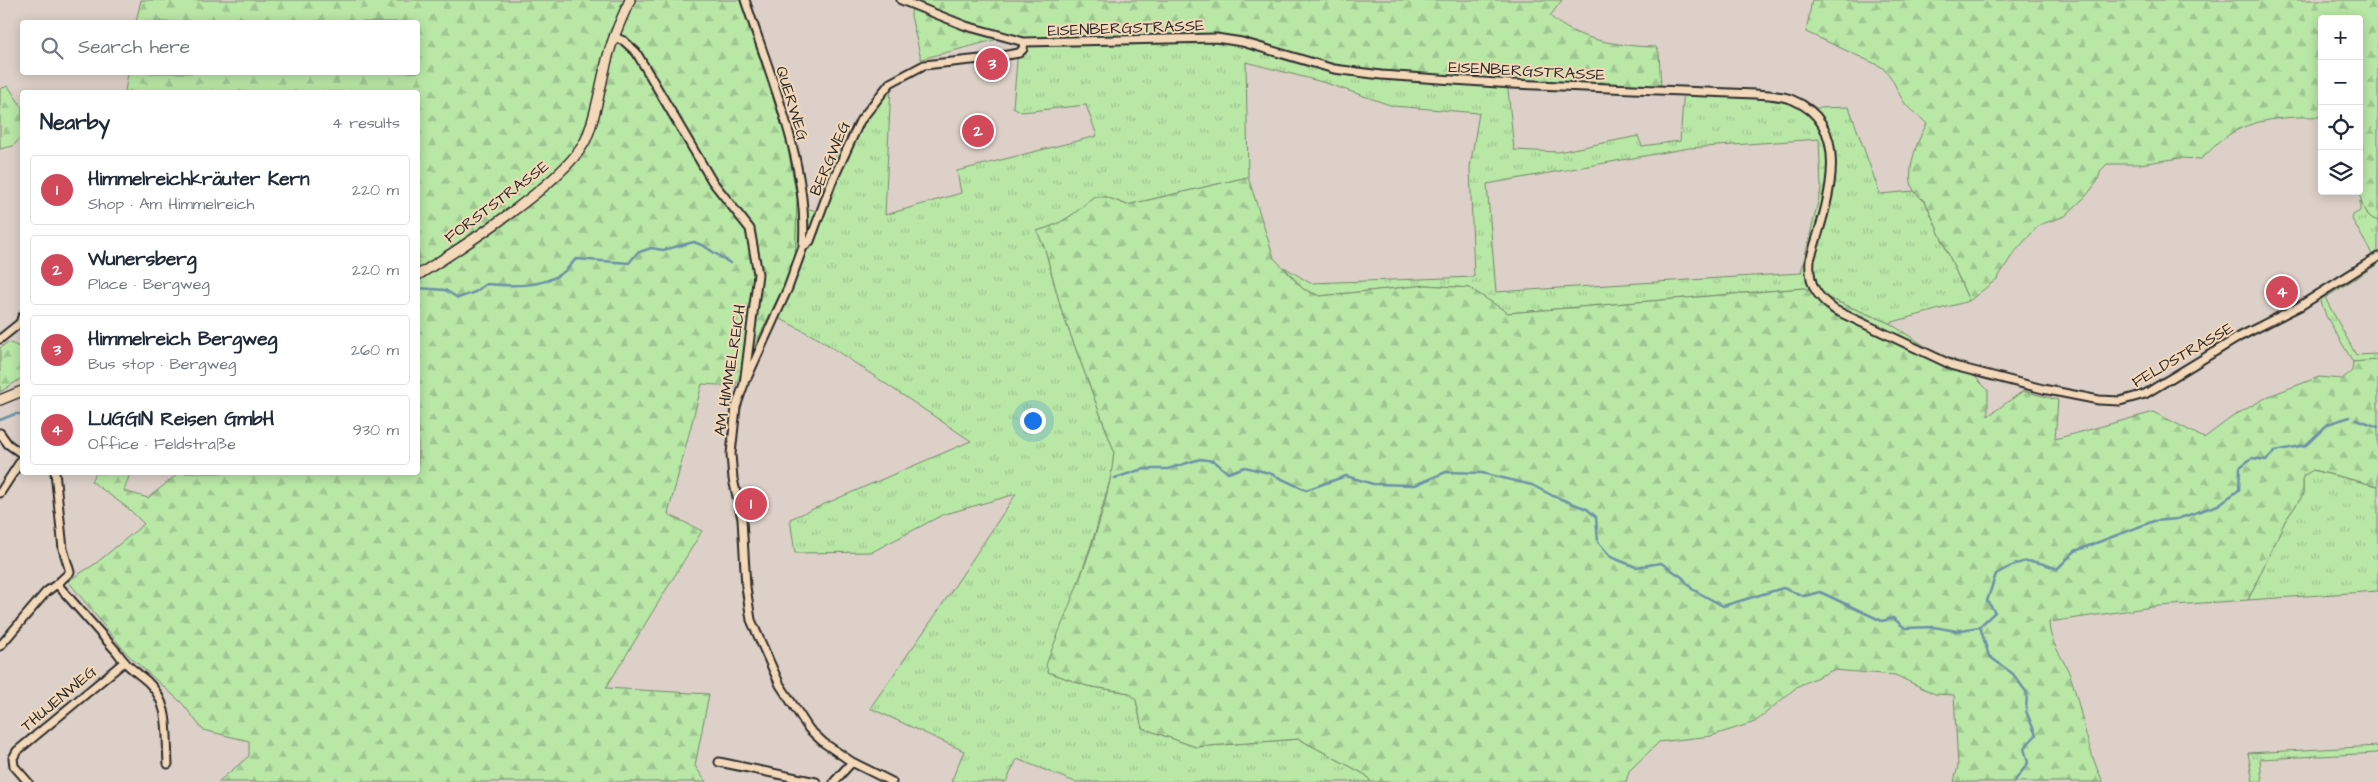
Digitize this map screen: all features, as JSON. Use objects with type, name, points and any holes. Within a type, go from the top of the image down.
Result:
[{"type":"street","name":"FORSTSTRASSE","points":[[420,274],[476,238],[516,208],[561,170],[574,156],[586,139],[596,110],[614,37],[630,0]]},
{"type":"street","name":"QUERWEG","points":[[745,0],[757,32],[798,170],[805,227],[803,247]]},
{"type":"street","name":"EISENBERGSTRASSE","points":[[900,0],[951,21],[1024,42],[1216,38],[1242,42],[1334,69],[1368,73],[1521,84],[1755,94],[1793,100],[1806,108],[1820,122],[1828,139],[1831,158],[1832,174],[1828,201],[1810,260],[1812,286],[1824,302],[1835,310],[1954,366]]},
{"type":"street","name":"AM HIMMELREICH","points":[[614,37],[624,41],[636,52],[712,181],[750,229],[758,274],[744,384],[736,407],[731,454],[733,479],[742,519],[746,587],[751,620],[780,685],[809,729],[824,743],[852,762],[892,782]]},
{"type":"street","name":"BERGWEG","points":[[744,384],[788,288],[803,247],[810,241],[831,184],[860,120],[890,83],[924,65],[1019,53],[1023,49],[1024,42]]},
{"type":"street","name":"FELDSTRASSE","points":[[1954,366],[2076,396],[2112,401],[2128,400],[2152,389],[2239,337],[2300,306],[2378,257]]},
{"type":"street","points":[[0,339],[20,323]]},
{"type":"street","points":[[0,400],[20,392]]},
{"type":"street","points":[[0,433],[8,444],[20,453]]},
{"type":"street","points":[[0,493],[20,462]]},
{"type":"street","points":[[0,646],[46,592],[70,572],[63,549],[55,475]]},
{"type":"street","points":[[57,584],[117,652],[123,663],[147,681],[164,704],[168,764]]},
{"type":"street","name":"THUJENWEG","points":[[28,782],[14,766],[13,758],[17,750],[123,663]]},
{"type":"street","points":[[719,762],[816,782]]},
{"type":"street","points":[[834,782],[852,762]]},
{"type":"green space","points":[[141,0],[740,0],[786,137],[797,199],[795,263],[735,386],[702,384],[668,514],[702,531],[606,688],[709,694],[695,766],[706,782],[218,782],[249,756],[249,741],[203,730],[182,703],[127,654],[68,581],[95,564],[144,524],[129,509],[91,481],[95,475],[129,475],[124,491],[148,498],[177,475],[420,475],[420,90],[125,90],[128,75],[420,75],[420,20],[136,20]]},
{"type":"green space","points":[[912,0],[1562,0],[1550,16],[1573,31],[1586,37],[1614,43],[1656,47],[1659,53],[1661,87],[1507,80],[1351,68],[1314,60],[1243,38],[1216,35],[1024,39],[1010,36],[921,59],[911,16]]},
{"type":"green space","points":[[1812,0],[2378,0],[2378,221],[2368,215],[2362,205],[2360,195],[2363,195],[2363,15],[2318,15],[2318,117],[2273,119],[2248,125],[2227,136],[2201,159],[2180,158],[2140,164],[2107,164],[2101,170],[2097,182],[2086,196],[2065,216],[2039,225],[2013,254],[1997,279],[1969,301],[1926,203],[1915,192],[1912,185],[1911,167],[1913,157],[1927,124],[1906,105],[1892,79],[1880,66],[1806,32]]},
{"type":"green space","points":[[1195,34],[1243,38],[1314,60],[1351,68],[1507,80],[1514,150],[1558,152],[1638,136],[1642,146],[1680,141],[1684,88],[1791,96],[1816,108],[1849,107],[1880,194],[1914,191],[1926,203],[1969,301],[1889,323],[1804,288],[1508,313],[1469,288],[1426,285],[1320,296],[1303,289],[1284,267],[1310,283],[1474,277],[1470,167],[1479,113],[1393,106],[1326,83],[1246,62],[1248,177],[1127,205],[1106,197],[1093,197],[1067,218],[1037,231],[1045,249],[1062,312],[1114,451],[1112,473],[1096,530],[1048,672],[1087,686],[1130,693],[1136,700],[1142,728],[1196,747],[1299,739],[1366,775],[1371,782],[1075,782],[1017,759],[1006,782],[951,782],[964,751],[870,708],[932,620],[1016,494],[942,515],[872,552],[795,553],[790,519],[971,441],[819,339],[771,314],[795,263],[797,199],[806,208],[817,211],[825,181],[836,155],[891,84],[885,215],[961,193],[957,171],[1097,136],[1086,105],[1022,112],[1013,107],[1019,38]],"holes":[[[1819,139],[1821,189],[1801,273],[1496,292],[1487,184],[1689,148]]]},
{"type":"green space","points":[[8,86],[20,104],[20,138],[13,146],[0,149],[0,89]]},
{"type":"green space","points":[[1248,177],[1274,258],[1303,289],[1320,296],[1426,285],[1470,288],[1508,313],[1804,288],[1889,323],[1936,353],[1974,367],[1974,376],[1988,390],[1988,416],[2023,391],[2058,400],[2055,439],[2154,412],[2204,438],[2232,417],[2269,396],[2319,377],[2342,379],[2352,371],[2353,362],[2378,360],[2378,486],[2313,470],[2303,476],[2303,495],[2285,521],[2248,600],[2159,606],[2049,622],[2051,636],[2070,675],[2092,756],[2103,782],[1954,782],[1958,766],[1954,695],[1935,694],[1895,675],[1833,670],[1798,686],[1755,722],[1711,736],[1659,742],[1629,771],[1626,782],[1371,782],[1366,775],[1299,739],[1196,747],[1142,728],[1136,700],[1130,693],[1087,686],[1048,672],[1046,665],[1097,531],[1111,477],[1114,451],[1062,312],[1045,249],[1037,231],[1067,218],[1093,197],[1106,197],[1127,205]]},
{"type":"green space","points":[[2360,201],[2367,215],[2378,221],[2378,253],[2373,256],[2352,219],[2353,215],[2360,211]]},
{"type":"green space","points":[[2378,261],[2378,264],[2325,298],[2356,355],[2378,354],[2378,360],[2353,362],[2326,316],[2321,301],[2324,296]]},
{"type":"green space","points":[[8,342],[20,347],[20,379],[0,392],[0,348]]},
{"type":"green space","points":[[2312,470],[2378,486],[2378,591],[2248,600],[2285,521],[2303,495],[2303,476]]},
{"type":"green space","points":[[2378,746],[2378,753],[2260,759],[2262,782],[2253,782],[2248,753]]},
{"type":"waterway","points":[[420,288],[445,290],[458,298],[475,292],[486,284],[525,285],[545,281],[564,272],[576,259],[629,263],[637,253],[651,248],[663,250],[694,242],[704,246],[730,263]]},
{"type":"waterway","points":[[0,420],[20,414]]},
{"type":"waterway","points":[[1115,478],[1143,469],[1168,469],[1200,459],[1214,461],[1228,473],[1245,467],[1269,473],[1306,490],[1346,476],[1373,484],[1415,485],[1446,472],[1482,473],[1532,485],[1553,496],[1587,509],[1596,517],[1598,542],[1611,557],[1636,567],[1661,563],[1682,577],[1692,589],[1723,606],[1783,588],[1804,596],[1820,592],[1882,621],[1893,618],[1905,628],[1934,627],[1956,631],[1979,627],[1995,612],[1987,601],[1996,574],[2005,569],[2026,561],[2057,569],[2075,551],[2154,521],[2177,519],[2218,505],[2239,490],[2240,467],[2252,458],[2266,460],[2275,451],[2306,445],[2328,424],[2350,417]]},
{"type":"waterway","points":[[2357,419],[2378,427]]},
{"type":"waterway","points":[[1980,627],[1989,656],[2013,674],[2027,693],[2026,711],[2036,735],[2024,748],[2028,763],[2014,782]]},
{"type":"place","name":"Himmelreich Bergweg","points":[[992,64]]},
{"type":"place","name":"Wunersberg","points":[[978,131]]},
{"type":"place","name":"LUGGIN Reisen GmbH","points":[[2282,292]]},
{"type":"place","name":"Himmelreichkräuter Kern","points":[[751,504]]}]
